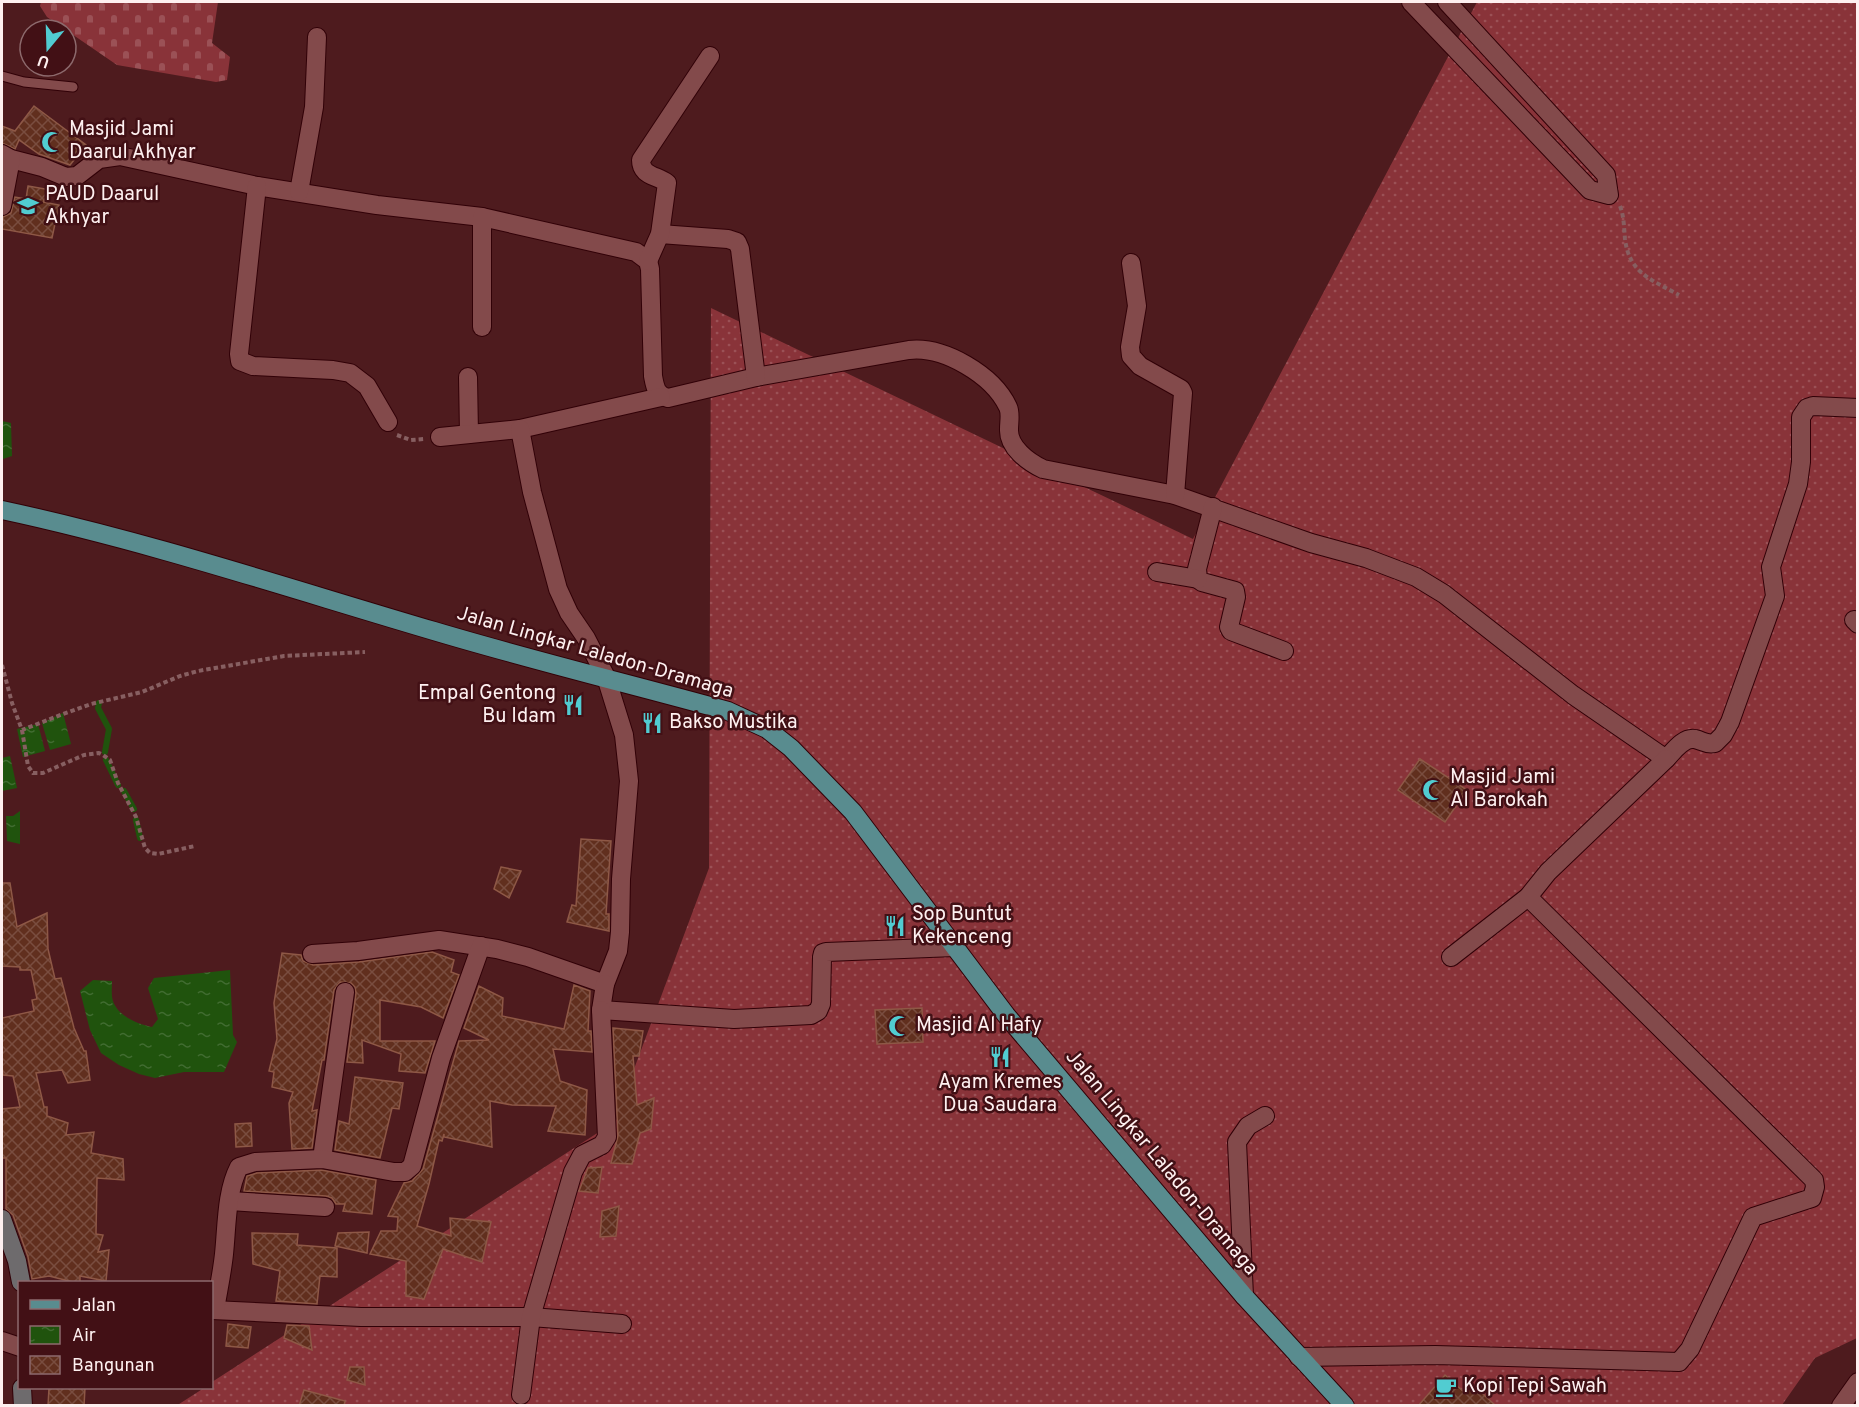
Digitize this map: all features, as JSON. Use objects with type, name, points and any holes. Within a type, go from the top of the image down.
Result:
[{"type":"main road","name":"Jalan Lingkar Laladon-Dramaga","points":[[2,510],[197,561],[444,634],[728,711],[767,729],[791,748],[853,812],[1006,1015],[1244,1296],[1345,1406]]},
{"type":"street","points":[[1411,2],[1590,190],[1609,195],[1606,175],[1458,5]]},
{"type":"street","points":[[298,192],[314,106],[317,37]]},
{"type":"street","points":[[662,397],[657,392],[653,376],[651,279],[648,261],[660,234],[667,183],[644,172],[641,160],[710,56]]},
{"type":"street","points":[[2,206],[6,157],[70,177],[77,176],[99,159],[120,156],[257,186],[377,206],[482,217],[628,250],[641,254],[648,261]]},
{"type":"street","points":[[257,186],[240,361],[253,366],[350,373],[368,386],[388,422]]},
{"type":"street","points":[[482,217],[482,327]]},
{"type":"street","points":[[660,234],[728,239],[737,242],[740,249],[756,377]]},
{"type":"street","points":[[1131,263],[1137,306],[1130,347],[1131,356],[1140,366],[1181,389],[1184,393],[1175,495]]},
{"type":"street","points":[[440,437],[520,429],[662,397],[675,398],[756,377],[909,350],[935,351],[950,356],[966,366],[992,385],[1001,395],[1010,409],[1008,433],[1022,457],[1033,464],[1056,472],[1175,495],[1311,543],[1366,558],[1416,577],[1444,594],[1573,695],[1666,759]]},
{"type":"street","points":[[468,378],[469,434]]},
{"type":"street","points":[[1451,957],[1528,897],[1548,872],[1687,740],[1695,739],[1704,743],[1715,743],[1723,735],[1730,722],[1775,596],[1771,567],[1798,484],[1801,462],[1800,423],[1803,412],[1813,406],[1857,408]]},
{"type":"street","points":[[520,429],[532,492],[558,589],[569,613],[586,638],[606,677],[624,735],[629,781],[621,879],[619,942],[615,961],[605,984],[601,1010],[607,1137],[602,1145],[582,1155],[575,1166],[531,1317],[521,1395]]},
{"type":"street","points":[[1198,579],[1197,569],[1213,507]]},
{"type":"street","points":[[1157,572],[1198,579],[1235,591],[1236,597],[1229,627],[1231,631],[1284,651]]},
{"type":"street","points":[[1299,1357],[1435,1355],[1679,1362],[1690,1349],[1754,1217],[1812,1198],[1814,1180],[1528,897]]},
{"type":"street","points":[[312,954],[358,951],[430,940],[481,946],[528,957],[605,984]]},
{"type":"street","points":[[481,946],[441,1058],[412,1166],[405,1172],[394,1172],[322,1159],[246,1163],[239,1167],[230,1201],[224,1258],[213,1310],[361,1317],[531,1317],[622,1324]]},
{"type":"street","points":[[601,1010],[734,1019],[811,1015],[819,1011],[821,1004],[822,953],[955,947]]},
{"type":"street","points":[[322,1159],[345,992]]},
{"type":"street","points":[[1244,1296],[1237,1142],[1248,1126],[1265,1116]]},
{"type":"street","points":[[230,1201],[325,1208]]},
{"type":"street","points":[[2,1220],[17,1261],[21,1281]]},
{"type":"street","points":[[2,1341],[18,1346]]},
{"type":"street","points":[[1841,1406],[1857,1382]]},
{"type":"street","points":[[22,1389],[23,1406]]},
{"type":"lane","points":[[2,76],[24,82],[74,87]]},
{"type":"path","points":[[1609,195],[1622,208],[1628,255],[1634,266],[1643,275],[1679,295]]},
{"type":"path","points":[[388,422],[392,430],[404,439],[440,437]]},
{"type":"path","points":[[22,730],[91,704],[142,692],[198,671],[284,656],[365,652]]},
{"type":"path","points":[[2,665],[22,730],[28,766],[33,773],[43,773],[92,753],[104,754],[110,760],[118,783],[136,818],[145,848],[150,853],[158,854],[195,846]]},
{"type":"green space","points":[[41,2],[218,2],[212,43],[230,57],[227,80],[216,82],[117,65],[78,38],[78,18],[48,18],[40,6]]},
{"type":"green space","points":[[1477,2],[1857,2],[1857,1338],[1815,1358],[1782,1405],[176,1406],[202,1389],[213,1389],[213,1381],[602,1130],[637,1105],[634,1069],[709,868],[711,308],[1193,539]]},
{"type":"water","points":[[2,421],[11,423],[12,456],[3,459],[2,459]]},
{"type":"water","points":[[63,713],[71,744],[50,750],[42,723]]},
{"type":"water","points":[[38,724],[45,751],[23,757],[17,729]]},
{"type":"water","points":[[10,756],[17,788],[2,791],[2,758]]},
{"type":"water","points":[[20,811],[20,844],[7,841],[6,816],[13,816]]},
{"type":"water","points":[[230,970],[233,1035],[237,1042],[224,1072],[184,1072],[155,1078],[119,1065],[101,1053],[90,1030],[80,991],[93,980],[112,981],[112,999],[119,1011],[140,1024],[152,1027],[158,1019],[148,988],[154,978]]},
{"type":"building","name":"Masjid Jami Daarul Akhyar","points":[[34,106],[86,145],[70,165],[39,154],[19,140],[15,149],[2,143],[2,126],[15,131]]},
{"type":"building","points":[[28,186],[51,190],[43,202],[59,205],[52,238],[2,229],[3,217],[11,213],[15,197],[26,199]]},
{"type":"building","name":"Masjid Jami Al Barokah","points":[[1420,759],[1467,790],[1445,822],[1398,790]]},
{"type":"building","points":[[581,839],[611,841],[606,914],[609,914],[609,931],[567,922],[572,905],[576,906]]},
{"type":"building","points":[[501,867],[521,871],[509,898],[494,889]]},
{"type":"building","points":[[2,883],[10,883],[17,927],[47,913],[48,949],[55,979],[61,978],[74,1028],[86,1051],[90,1080],[68,1083],[62,1070],[36,1073],[44,1107],[47,1107],[47,1116],[68,1123],[66,1135],[94,1132],[91,1153],[123,1159],[124,1180],[97,1178],[96,1234],[103,1235],[98,1252],[109,1250],[106,1281],[80,1276],[80,1281],[49,1276],[32,1279],[28,1257],[13,1215],[6,1209],[6,1158],[2,1158],[2,1109],[20,1107],[13,1076],[3,1075],[2,1018],[34,1011],[32,1000],[37,999],[31,970],[2,966]]},
{"type":"building","points":[[432,952],[454,960],[451,972],[459,975],[443,1018],[421,1007],[380,1000],[380,1041],[435,1041],[425,1073],[399,1071],[401,1054],[362,1040],[363,1063],[347,1062],[356,993],[351,983],[340,982],[334,990],[324,1060],[322,1060],[312,1111],[317,1110],[312,1148],[292,1149],[289,1103],[293,1092],[272,1087],[274,1072],[269,1071],[277,1039],[274,1003],[282,953],[301,955],[303,961],[313,965],[359,962]]},
{"type":"building","points":[[574,985],[590,991],[588,1031],[591,1031],[592,1052],[553,1049],[560,1081],[587,1090],[585,1135],[548,1131],[556,1106],[512,1105],[490,1101],[492,1147],[444,1137],[444,1134],[442,1141],[439,1140],[417,1226],[451,1236],[450,1218],[491,1222],[482,1262],[443,1249],[424,1299],[406,1296],[406,1261],[370,1254],[381,1231],[397,1231],[398,1217],[388,1216],[404,1183],[412,1181],[423,1169],[459,1041],[489,1040],[464,1028],[479,986],[503,998],[502,1016],[564,1029]]},
{"type":"building","name":"Masjid Al Hafy","points":[[922,1008],[923,1042],[877,1044],[875,1010]]},
{"type":"building","points":[[613,1028],[643,1031],[639,1056],[633,1056],[637,1105],[654,1098],[651,1129],[640,1133],[632,1164],[611,1163],[618,1136]]},
{"type":"building","points":[[355,1077],[403,1083],[399,1109],[392,1108],[380,1158],[335,1150],[339,1121],[349,1124]]},
{"type":"building","points":[[251,1123],[252,1146],[236,1147],[235,1124]]},
{"type":"building","points":[[602,1167],[598,1193],[579,1191],[588,1168]]},
{"type":"building","points":[[321,1170],[376,1180],[372,1214],[343,1211],[345,1204],[336,1204],[332,1198],[326,1196],[244,1191],[247,1176],[257,1173]]},
{"type":"building","points":[[619,1206],[616,1236],[600,1237],[602,1211]]},
{"type":"building","points":[[369,1232],[367,1253],[335,1246],[338,1233]]},
{"type":"building","points":[[252,1233],[298,1234],[297,1245],[337,1248],[337,1277],[320,1276],[317,1304],[276,1301],[280,1271],[253,1264]]},
{"type":"building","points":[[228,1324],[251,1327],[248,1348],[226,1346]]},
{"type":"building","points":[[287,1325],[309,1326],[312,1350],[284,1338]]},
{"type":"building","points":[[350,1367],[364,1367],[365,1385],[347,1380]]},
{"type":"building","name":"Kopi Tepi Sawah","points":[[1445,1375],[1464,1392],[1471,1383],[1496,1406],[1418,1406]]},
{"type":"building","points":[[49,1389],[85,1389],[84,1406],[48,1406]]},
{"type":"building","points":[[304,1390],[345,1401],[344,1406],[299,1406]]},
{"type":"waterway","points":[[99,703],[98,708],[109,729],[105,752]]},
{"type":"waterway","points":[[106,760],[118,785]]},
{"type":"waterway","points":[[124,791],[134,809]]},
{"type":"waterway","points":[[136,820],[140,838]]},
{"type":"place","name":"Masjid Jami Daarul Akhyar","points":[[52,142]]},
{"type":"place","name":"PAUD Daarul Akhyar","points":[[28,206]]},
{"type":"place","name":"Empal Gentong Bu Idam","points":[[573,705]]},
{"type":"place","name":"Bakso Mustika","points":[[652,723]]},
{"type":"place","name":"Masjid Jami Al Barokah","points":[[1433,790]]},
{"type":"place","name":"Sop Buntut Kekenceng","points":[[895,926]]},
{"type":"place","name":"Masjid Al Hafy","points":[[899,1026]]},
{"type":"place","name":"Ayam Kremes Dua Saudara","points":[[1000,1057]]},
{"type":"place","name":"Kopi Tepi Sawah","points":[[1446,1387]]}]
